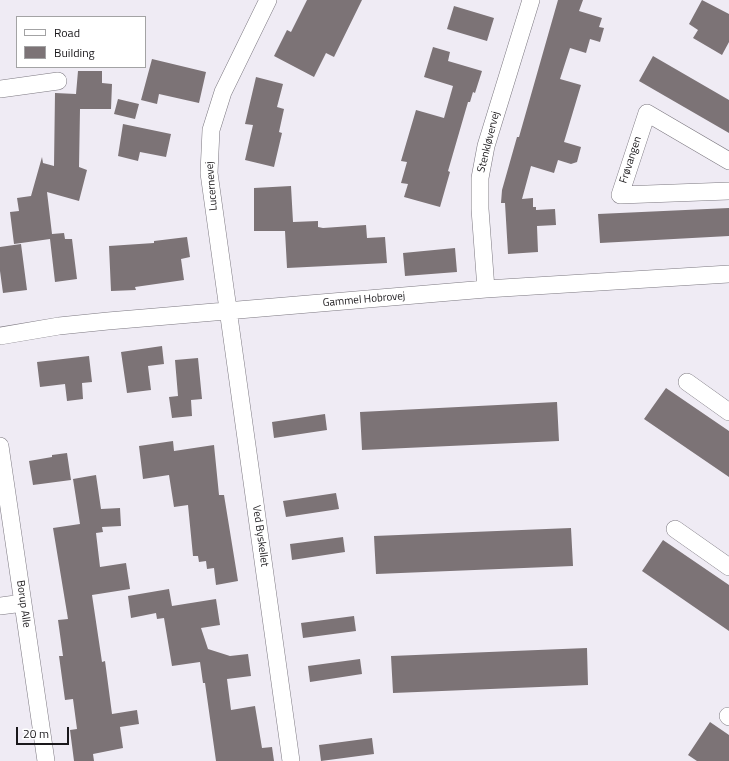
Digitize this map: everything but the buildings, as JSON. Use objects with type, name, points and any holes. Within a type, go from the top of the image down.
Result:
[{"type":"street","name":"Lucernevej","points":[[228,312],[209,172],[211,130],[223,92],[268,0]]},
{"type":"street","name":"Stenkløvervej","points":[[486,289],[480,209],[480,178],[486,146],[531,0]]},
{"type":"street","points":[[0,89],[58,81]]},
{"type":"street","name":"Frøvangen","points":[[729,161],[647,113],[620,195],[729,192]]},
{"type":"street","name":"Gammel Hobrovej","points":[[0,336],[59,326],[486,289],[729,274]]},
{"type":"street","name":"Ved Byskellet","points":[[228,312],[291,761]]},
{"type":"street","points":[[687,382],[729,412]]},
{"type":"street","name":"Borup Alle","points":[[0,446],[46,761]]},
{"type":"street","points":[[675,529],[729,567]]},
{"type":"street","points":[[0,606],[23,603]]}]
